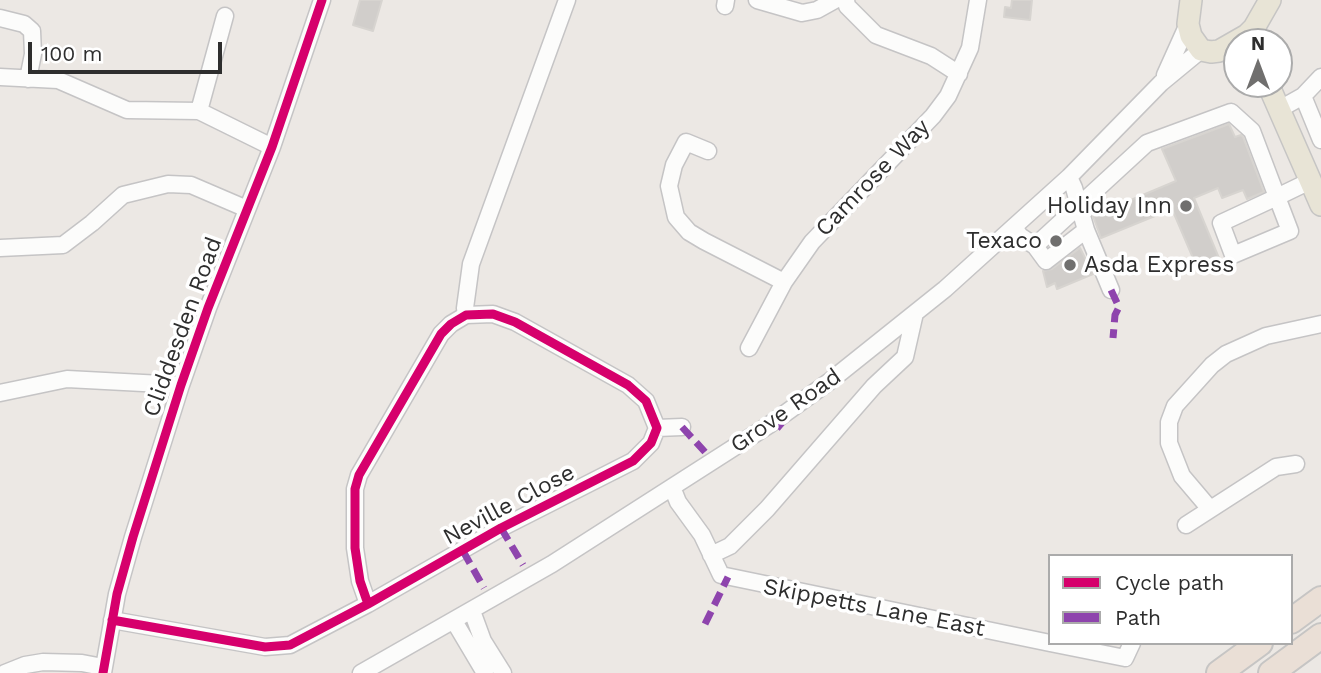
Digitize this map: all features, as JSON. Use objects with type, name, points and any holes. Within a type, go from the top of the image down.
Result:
[{"type":"highway","points":[[1293,620],[1320,600]]},
{"type":"highway","points":[[1271,673],[1321,636]]},
{"type":"highway","points":[[1219,673],[1257,645]]},
{"type":"main road","points":[[1191,0],[1188,24],[1191,36],[1201,50],[1223,49]]},
{"type":"main road","points":[[1262,28],[1266,8]]},
{"type":"main road","points":[[1254,28],[1266,8]]},
{"type":"main road","points":[[1274,98],[1321,205]]},
{"type":"street","name":"Cliddesden Road","points":[[103,670],[112,620],[133,537],[181,384],[272,147],[322,0]]},
{"type":"street","points":[[466,315],[471,264],[567,0]]},
{"type":"street","points":[[757,0],[802,13],[817,10],[835,0]]},
{"type":"street","points":[[846,0],[847,6],[876,34],[931,56],[959,74]]},
{"type":"street","name":"Camrose Way","points":[[749,348],[784,282],[812,242],[933,116],[948,96],[970,48],[978,0]]},
{"type":"street","points":[[199,111],[225,16]]},
{"type":"street","points":[[0,18],[24,24],[32,31],[33,54],[28,79]]},
{"type":"street","name":"Grove Road","points":[[1161,83],[1178,51],[1188,24]]},
{"type":"street","name":"Grove Road","points":[[361,673],[552,564],[786,413],[830,381],[945,289],[1069,177],[1161,83],[1201,50]]},
{"type":"street","points":[[0,77],[58,80],[127,110],[199,111],[272,147]]},
{"type":"street","points":[[1279,110],[1303,96],[1321,77]]},
{"type":"street","points":[[1303,96],[1321,140]]},
{"type":"street","points":[[1014,227],[1046,261],[1147,143],[1231,112],[1252,131],[1277,197],[1310,181]]},
{"type":"street","points":[[708,151],[686,142],[680,153],[669,186],[676,217],[689,232],[784,282]]},
{"type":"street","points":[[1069,177],[1111,290]]},
{"type":"street","points":[[0,248],[63,245],[123,195],[168,184],[191,185],[247,209]]},
{"type":"street","points":[[1037,250],[1082,218]]},
{"type":"street","points":[[368,604],[360,581],[355,548],[355,488],[359,475],[441,334],[466,315],[493,313],[515,322],[628,385],[646,401],[657,428],[682,427]]},
{"type":"street","points":[[711,555],[730,546],[767,509],[874,386],[905,357],[915,313]]},
{"type":"street","points":[[1210,509],[1182,476],[1169,443],[1169,422],[1175,406],[1212,365],[1234,349],[1266,336],[1321,324]]},
{"type":"street","points":[[0,393],[67,379],[181,384]]},
{"type":"street","name":"Neville Close","points":[[112,620],[265,647],[290,645],[501,528],[633,461],[651,443],[657,428]]},
{"type":"street","points":[[1186,525],[1276,467],[1299,460]]},
{"type":"street","name":"Skippetts Lane East","points":[[671,487],[678,502],[702,535],[721,575],[1048,643]]},
{"type":"street","points":[[472,611],[483,641],[503,673]]},
{"type":"street","points":[[454,621],[485,673]]},
{"type":"street","name":"Skippetts Lane East","points":[[1060,645],[1125,658],[1131,645]]},
{"type":"street","points":[[5,673],[24,665],[43,662],[82,663],[103,670]]},
{"type":"building","points":[[360,0],[382,0],[373,31],[353,25]]},
{"type":"building","points":[[1012,0],[1032,0],[1030,20],[1004,17],[1005,7],[1011,8]]},
{"type":"building","points":[[1229,124],[1235,137],[1243,137],[1264,192],[1247,199],[1243,190],[1222,198],[1218,188],[1194,198],[1221,263],[1199,272],[1172,209],[1101,238],[1093,216],[1176,181],[1162,149]]},
{"type":"building","points":[[1080,248],[1093,274],[1057,289],[1055,283],[1047,287],[1043,271],[1052,269]]},
{"type":"marked path","points":[[1111,290],[1119,307],[1115,315],[1113,338]]},
{"type":"marked path","points":[[774,421],[782,428]]},
{"type":"marked path","points":[[682,427],[705,452]]},
{"type":"marked path","points":[[501,528],[523,565]]},
{"type":"marked path","points":[[463,551],[484,588]]},
{"type":"marked path","points":[[705,624],[728,577]]},
{"type":"cycle path","points":[[103,673],[117,594],[181,385],[208,308],[272,147],[322,0]]},
{"type":"cycle path","points":[[112,620],[265,647],[290,645],[368,604],[360,581],[355,548],[355,489],[359,475],[441,334],[466,315],[493,314],[515,322],[628,385],[646,401],[657,428],[651,443],[633,461],[501,528],[368,604]]},
{"type":"place","name":"Holiday Inn","points":[[1186,206]]},
{"type":"place","name":"Texaco","points":[[1056,241]]},
{"type":"place","name":"Asda Express","points":[[1070,265]]}]
